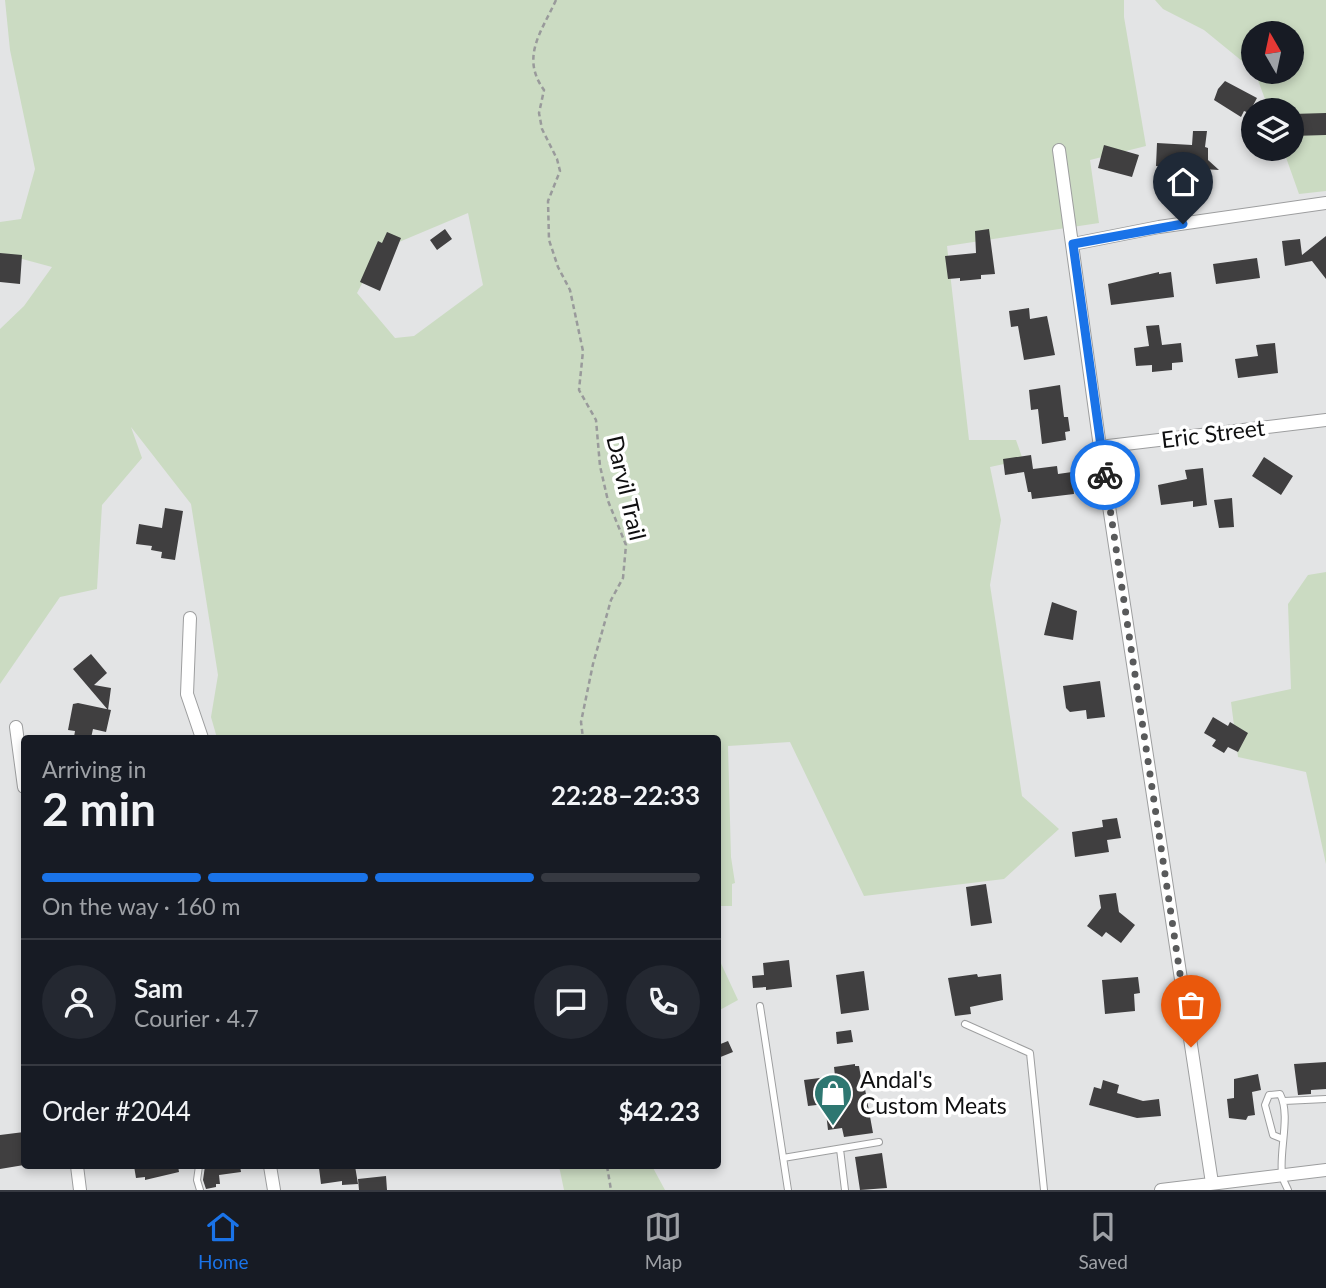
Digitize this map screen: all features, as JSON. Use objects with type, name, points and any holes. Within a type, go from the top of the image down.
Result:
[{"type":"street","points":[[1059,150],[1100,447],[1212,1183]]},
{"type":"street","points":[[1073,244],[1159,227],[1326,203]]},
{"type":"street","name":"Eric Street","points":[[1100,447],[1326,419]]},
{"type":"street","points":[[190,618],[187,694],[201,735]]},
{"type":"street","points":[[16,727],[21,764]]},
{"type":"street","points":[[77,1169],[80,1190]]},
{"type":"street","points":[[270,1169],[274,1190]]},
{"type":"street","points":[[1161,1190],[1326,1170]]},
{"type":"lane","points":[[760,1006],[788,1190]]},
{"type":"lane","points":[[965,1024],[1030,1053],[1044,1190]]},
{"type":"lane","points":[[1283,1139],[1273,1135],[1267,1121],[1265,1105],[1269,1095],[1276,1093],[1280,1094],[1284,1101],[1283,1139],[1282,1176],[1288,1190]]},
{"type":"lane","points":[[1284,1101],[1326,1099]]},
{"type":"lane","points":[[783,1157],[879,1142]]},
{"type":"lane","points":[[840,1149],[845,1190]]},
{"type":"lane","points":[[199,1169],[197,1180],[200,1190]]},
{"type":"path","name":"Darvil Trail","points":[[556,0],[540,27],[534,50],[535,77],[544,90],[539,113],[542,129],[560,171],[556,187],[548,201],[549,240],[554,259],[570,290],[583,352],[579,390],[596,420],[600,466],[608,501],[626,545],[623,578],[611,600],[593,664],[581,722],[583,735]]},
{"type":"path","points":[[608,1169],[611,1190]]},
{"type":"green space","points":[[5,0],[1124,0],[1124,17],[1146,146],[1090,160],[1099,223],[947,246],[969,440],[1016,440],[1023,460],[990,467],[1001,520],[990,585],[1022,796],[1059,829],[1004,879],[864,896],[790,742],[728,746],[731,857],[735,883],[732,884],[732,906],[721,906],[721,735],[216,735],[211,717],[218,675],[191,504],[131,427],[142,458],[102,505],[97,589],[60,597],[0,684],[0,329],[24,306],[52,267],[0,253],[0,222],[21,219],[35,169],[10,50]],"holes":[[[468,213],[483,285],[414,336],[395,338],[357,293],[380,250]]]},
{"type":"green space","points":[[1155,0],[1326,0],[1326,191],[1299,194],[1287,161],[1304,161],[1304,98],[1265,98],[1259,84],[1304,84],[1304,21],[1241,21],[1241,60],[1204,30],[1163,9]]},
{"type":"green space","points":[[1326,572],[1326,864],[1306,772],[1238,757],[1231,702],[1291,689],[1288,604],[1308,575]]},
{"type":"green space","points":[[721,963],[738,1000],[721,1009]]},
{"type":"green space","points":[[560,1169],[654,1169],[665,1190],[564,1190]]},
{"type":"building","points":[[1225,81],[1257,98],[1241,98],[1241,117],[1214,100]]},
{"type":"building","points":[[1326,113],[1326,135],[1304,136],[1304,114]]},
{"type":"building","points":[[1193,131],[1207,131],[1205,147],[1208,148],[1208,160],[1219,170],[1156,166],[1157,143],[1192,145]]},
{"type":"building","points":[[1104,145],[1139,155],[1132,177],[1098,168]]},
{"type":"building","points":[[445,229],[452,239],[437,250],[430,240]]},
{"type":"building","points":[[989,229],[995,274],[981,275],[981,279],[948,279],[945,256],[976,253],[975,231]]},
{"type":"building","points":[[387,232],[401,238],[380,291],[360,282],[378,241],[382,243]]},
{"type":"building","points":[[1326,236],[1326,279],[1312,261],[1285,266],[1282,241],[1300,239],[1302,255]]},
{"type":"building","points":[[0,253],[22,255],[20,284],[0,282]]},
{"type":"building","points":[[1257,258],[1260,278],[1216,284],[1213,264]]},
{"type":"building","points":[[1159,272],[1171,272],[1174,297],[1111,305],[1108,284]]},
{"type":"building","points":[[1029,308],[1030,319],[1047,316],[1055,355],[1024,360],[1018,326],[1011,327],[1009,311]]},
{"type":"building","points":[[1159,325],[1162,345],[1181,343],[1183,362],[1172,363],[1172,370],[1152,372],[1152,365],[1136,366],[1134,348],[1149,346],[1146,326]]},
{"type":"building","points":[[1275,343],[1278,373],[1238,378],[1235,359],[1258,356],[1256,345]]},
{"type":"building","points":[[1060,385],[1064,417],[1068,417],[1070,431],[1065,432],[1066,440],[1042,444],[1038,409],[1031,410],[1029,390]]},
{"type":"building","points":[[1031,455],[1033,469],[1057,466],[1058,474],[1072,472],[1074,494],[1032,499],[1024,472],[1005,475],[1003,459]]},
{"type":"building","points":[[1264,457],[1293,476],[1281,495],[1252,476]]},
{"type":"building","points":[[1203,468],[1207,505],[1193,507],[1193,501],[1161,505],[1158,485],[1187,479],[1185,470]]},
{"type":"building","points":[[1232,498],[1234,527],[1219,528],[1214,500]]},
{"type":"building","points":[[165,508],[183,511],[175,560],[161,558],[162,552],[151,550],[152,546],[136,544],[139,524],[162,528]]},
{"type":"building","points":[[1052,602],[1077,611],[1073,640],[1044,635]]},
{"type":"building","points":[[91,654],[107,673],[94,685],[111,688],[108,710],[73,669]]},
{"type":"building","points":[[1100,681],[1105,717],[1087,719],[1086,710],[1070,712],[1066,708],[1063,686]]},
{"type":"building","points":[[73,704],[111,710],[106,732],[93,729],[92,735],[74,735],[75,731],[68,730]]},
{"type":"building","points":[[1213,717],[1228,726],[1230,722],[1248,733],[1238,752],[1228,747],[1224,753],[1212,746],[1216,740],[1204,733]]},
{"type":"building","points":[[1117,818],[1121,838],[1107,840],[1109,852],[1075,857],[1072,832],[1103,827],[1102,820]]},
{"type":"building","points":[[986,884],[992,923],[971,926],[966,887]]},
{"type":"building","points":[[1116,893],[1119,912],[1135,925],[1121,943],[1106,932],[1102,937],[1087,926],[1101,908],[1099,895]]},
{"type":"building","points":[[789,960],[792,987],[766,990],[766,987],[753,988],[752,976],[764,975],[763,963]]},
{"type":"building","points":[[864,971],[869,1010],[841,1014],[836,975]]},
{"type":"building","points":[[977,974],[978,977],[1001,974],[1003,1000],[970,1007],[971,1014],[955,1016],[948,978]]},
{"type":"building","points":[[1138,977],[1140,993],[1134,994],[1135,1011],[1105,1014],[1102,980]]},
{"type":"building","points":[[851,1030],[853,1042],[837,1044],[836,1032]]},
{"type":"building","points":[[728,1041],[733,1052],[721,1057],[721,1044]]},
{"type":"building","points":[[1326,1062],[1326,1089],[1311,1090],[1311,1094],[1298,1095],[1294,1064]]},
{"type":"building","points":[[855,1064],[859,1066],[863,1078],[873,1133],[844,1137],[842,1128],[828,1130],[825,1104],[808,1106],[804,1080],[835,1076],[834,1067]]},
{"type":"building","points":[[1258,1074],[1261,1090],[1252,1092],[1255,1115],[1248,1116],[1246,1120],[1229,1118],[1227,1099],[1234,1098],[1234,1079]]},
{"type":"building","points":[[1103,1080],[1119,1085],[1117,1093],[1143,1101],[1159,1099],[1161,1116],[1137,1118],[1089,1105],[1094,1087],[1101,1089]]},
{"type":"building","points":[[21,1132],[21,1166],[0,1169],[0,1135]]},
{"type":"building","points":[[882,1153],[887,1188],[860,1190],[855,1157]]},
{"type":"building","points":[[134,1169],[178,1169],[179,1172],[145,1180],[145,1177],[136,1178]]},
{"type":"building","points":[[205,1169],[240,1169],[241,1172],[219,1175],[220,1184],[216,1184],[216,1187],[206,1189],[203,1180]]},
{"type":"building","points":[[319,1169],[356,1169],[358,1184],[342,1185],[342,1181],[321,1184]]},
{"type":"building","points":[[386,1176],[387,1190],[359,1190],[358,1179]]},
{"type":"way so far","points":[[1105,475],[1191,1047]]},
{"type":"place","name":"Andal's Custom Meats","points":[[833,1127]]},
{"type":"route","points":[[1105,475],[1073,244],[1183,224]]}]
